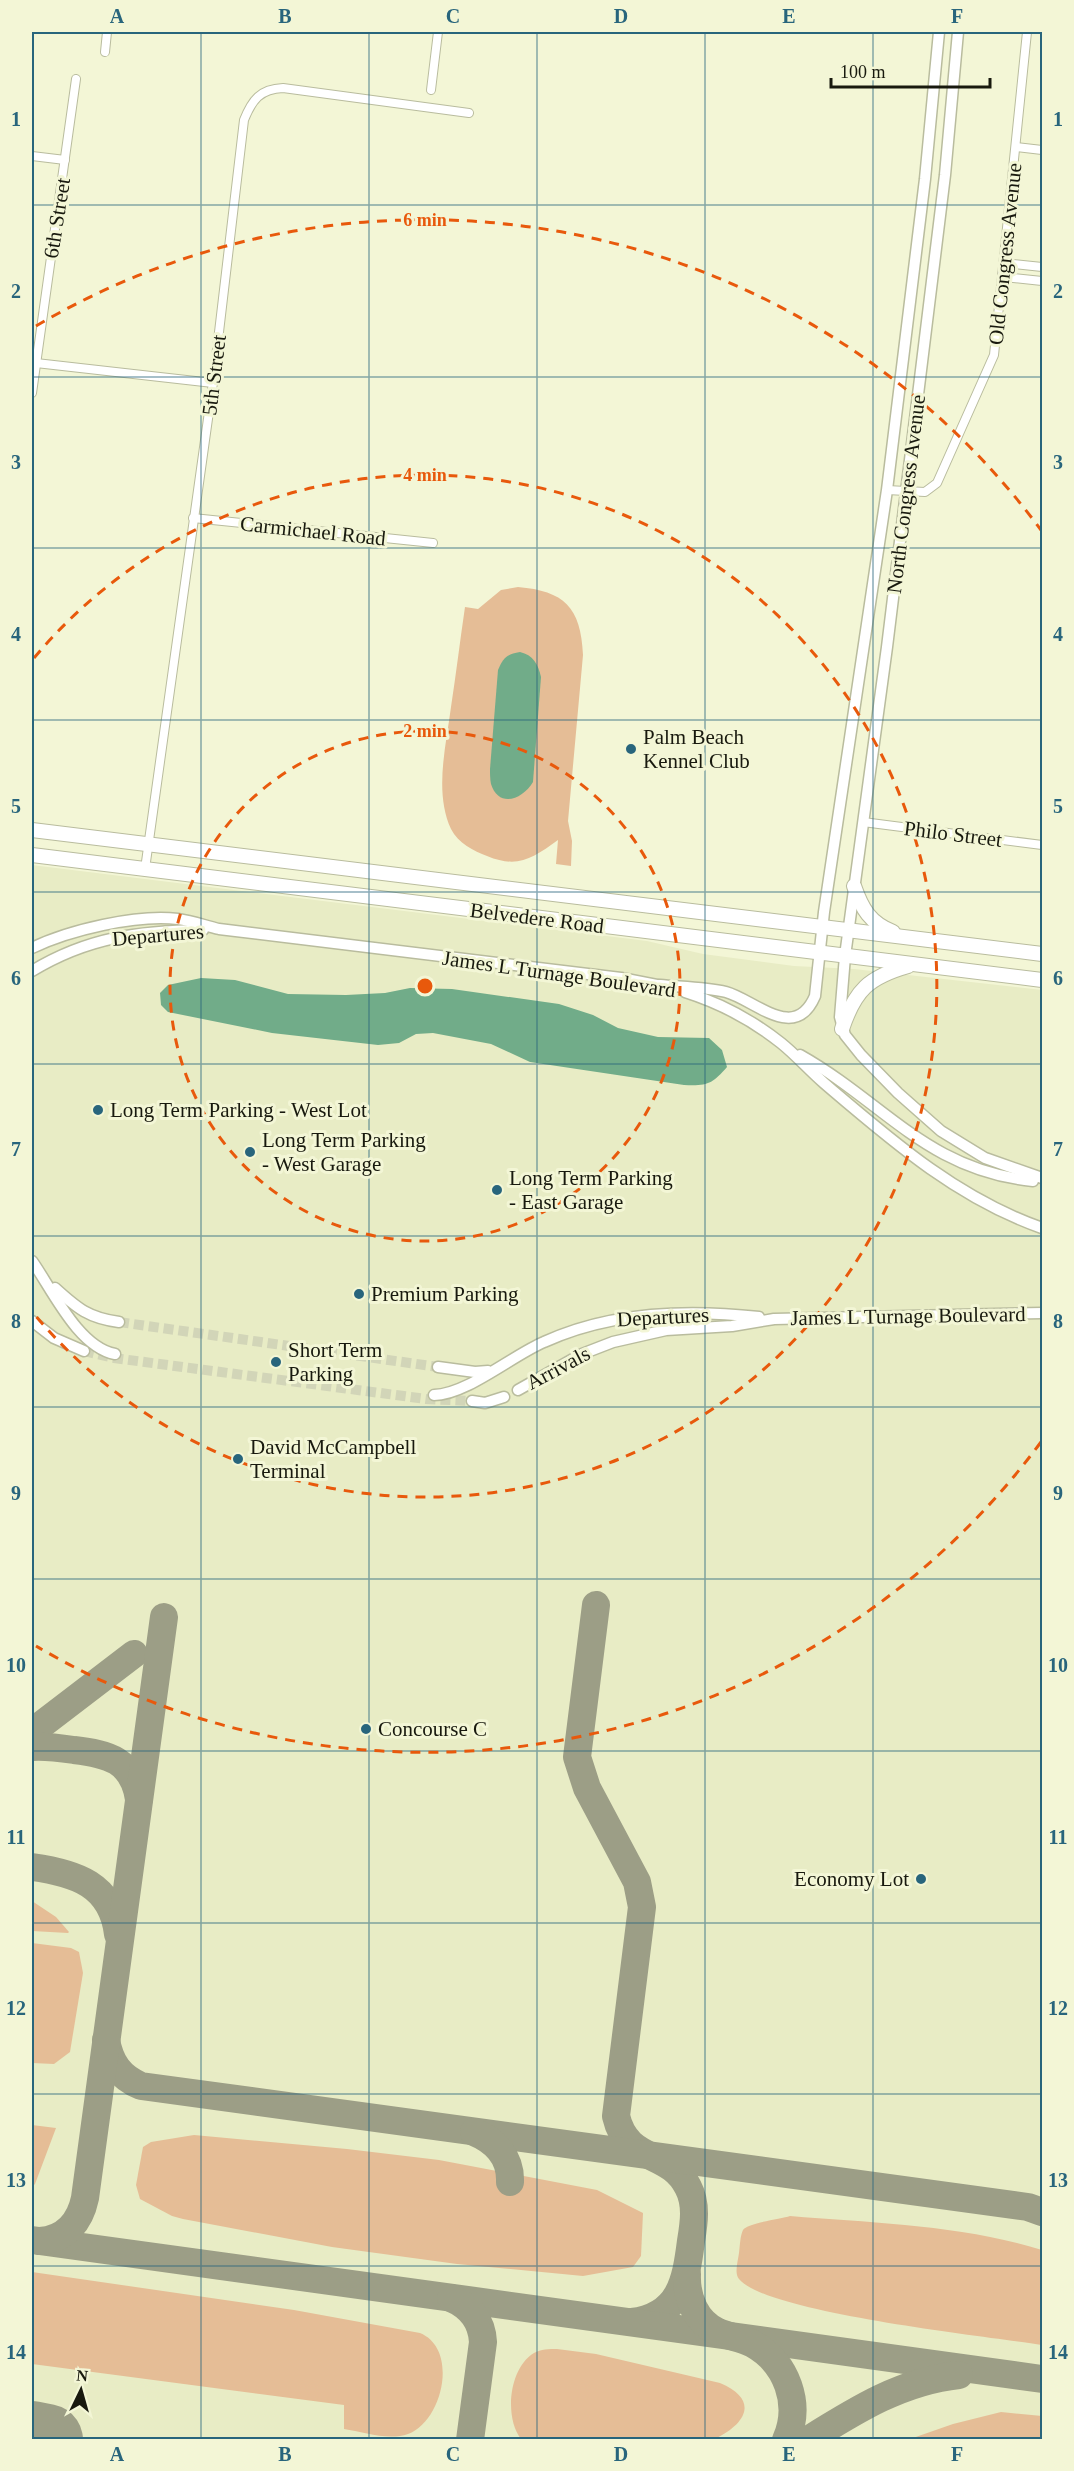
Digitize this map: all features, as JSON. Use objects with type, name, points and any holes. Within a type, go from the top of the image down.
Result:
[{"type":"main road","name":"Belvedere Road","points":[[32,830],[1042,954]]},
{"type":"main road","name":"Belvedere Road","points":[[32,855],[1042,980]]},
{"type":"main road","points":[[854,886],[862,906],[873,922],[912,939]]},
{"type":"main road","points":[[843,1029],[851,1005],[862,989],[886,974],[915,964]]},
{"type":"street","points":[[105,52],[107,32]]},
{"type":"street","points":[[431,90],[437,32]]},
{"type":"street","name":"North Congress Avenue","points":[[660,985],[725,992],[770,1014],[784,1017],[797,1016],[809,1008],[815,996],[886,490],[925,179],[939,32]]},
{"type":"street","name":"North Congress Avenue","points":[[843,1029],[839,1012],[845,956],[945,175],[958,32]]},
{"type":"street","name":"Old Congress Avenue","points":[[886,490],[925,492],[937,483],[994,356],[1027,32]]},
{"type":"street","name":"6th Street","points":[[32,393],[76,79]]},
{"type":"street","name":"5th Street","points":[[145,869],[213,383],[244,120],[250,104],[264,92],[283,88],[469,113]]},
{"type":"street","points":[[1016,147],[1042,150]]},
{"type":"street","points":[[32,156],[65,160]]},
{"type":"street","points":[[1004,263],[1042,267]]},
{"type":"street","points":[[1003,277],[1042,281]]},
{"type":"street","points":[[36,363],[213,383]]},
{"type":"street","name":"Carmichael Road","points":[[194,518],[433,543]]},
{"type":"street","name":"Philo Street","points":[[863,822],[1042,845]]},
{"type":"street","points":[[32,948],[76,932],[130,921],[178,919],[219,929]]},
{"type":"street","name":"Departures","points":[[32,971],[69,952],[112,937],[151,931],[219,929]]},
{"type":"street","name":"James L Turnage Boulevard","points":[[219,929],[660,985],[694,995],[727,1009],[782,1044],[920,1163],[986,1204],[1042,1228]]},
{"type":"street","points":[[843,1029],[855,1049],[885,1081],[942,1131],[986,1158],[1042,1180]]},
{"type":"street","points":[[782,1044],[830,1072],[900,1127],[936,1151],[993,1173],[1042,1180]]},
{"type":"street","points":[[32,1261],[78,1328],[99,1347],[115,1354]]},
{"type":"street","points":[[44,1278],[82,1312],[96,1318],[119,1322]]},
{"type":"street","name":"James L Turnage Boulevard","points":[[774,1319],[1042,1313]]},
{"type":"street","name":"Departures","points":[[434,1395],[456,1390],[529,1349],[574,1329],[630,1316],[731,1314],[774,1319]]},
{"type":"street","name":"Arrivals","points":[[518,1390],[582,1354],[622,1339],[666,1330],[732,1326],[774,1319]]},
{"type":"street","points":[[32,1321],[54,1338],[84,1351]]},
{"type":"street","points":[[438,1367],[475,1372],[491,1371]]},
{"type":"street","name":"Arrivals","points":[[472,1401],[485,1403],[504,1397]]},
{"type":"shaded area","points":[[518,587],[547,593],[567,604],[574,613],[582,638],[583,655],[568,821],[572,841],[571,866],[556,864],[558,840],[525,860],[508,862],[482,854],[467,846],[451,829],[443,800],[444,753],[465,607],[478,609],[501,590]]},
{"type":"shaded area","points":[[520,652],[528,655],[534,661],[541,677],[533,782],[517,797],[505,799],[495,792],[490,776],[498,670],[506,657]]},
{"type":"shaded area","points":[[32,865],[647,941],[703,954],[794,966],[854,969],[1042,990],[1042,2439],[32,2440]]},
{"type":"shaded area","points":[[201,978],[235,980],[288,994],[346,995],[385,993],[410,988],[452,989],[559,1004],[593,1015],[618,1028],[658,1037],[709,1038],[722,1050],[727,1067],[709,1083],[684,1085],[530,1062],[491,1044],[433,1033],[416,1034],[399,1043],[378,1045],[272,1033],[168,1012],[161,1005],[160,993],[168,985]]},
{"type":"shaded area","points":[[32,1901],[56,1917],[69,1932],[32,1931]]},
{"type":"shaded area","points":[[32,1943],[71,1948],[79,1952],[83,1973],[70,2052],[54,2064],[32,2063]]},
{"type":"shaded area","points":[[32,2125],[56,2128],[32,2187]]},
{"type":"shaded area","points":[[194,2135],[439,2160],[597,2190],[643,2213],[641,2256],[633,2267],[583,2276],[457,2264],[332,2247],[183,2219],[172,2216],[140,2199],[136,2185],[143,2147],[151,2142]]},
{"type":"shaded area","points":[[790,2216],[949,2230],[981,2235],[1042,2250],[1042,2345],[931,2330],[833,2313],[791,2303],[758,2291],[739,2279],[737,2274],[743,2230],[757,2223]]},
{"type":"shaded area","points":[[32,2272],[294,2310],[420,2333],[432,2341],[440,2354],[443,2369],[442,2385],[430,2415],[420,2427],[408,2434],[393,2437],[344,2429],[344,2405],[32,2364]]},
{"type":"shaded area","points":[[557,2349],[596,2354],[720,2383],[740,2397],[744,2404],[744,2412],[734,2426],[715,2439],[587,2440],[569,2437],[568,2439],[521,2439],[512,2418],[514,2381],[526,2360],[534,2353]]},
{"type":"shaded area","points":[[1001,2412],[1042,2416],[1042,2439],[910,2439],[953,2424]]},
{"type":"taxiway","points":[[596,1605],[577,1757],[587,1788],[637,1882],[642,1907],[616,2116],[621,2131],[629,2142],[680,2175],[691,2193],[694,2207],[689,2256],[678,2294],[661,2312],[632,2322]]},
{"type":"taxiway","points":[[40,2241],[57,2237],[70,2228],[80,2215],[85,2198],[164,1617]]},
{"type":"taxiway","points":[[32,1732],[134,1654]]},
{"type":"taxiway","points":[[32,1747],[53,1747],[86,1752],[117,1761],[131,1775],[139,1799]]},
{"type":"taxiway","points":[[32,1867],[63,1873],[89,1884],[108,1903],[118,1934]]},
{"type":"taxiway","points":[[106,2040],[110,2056],[117,2068],[127,2078],[141,2086],[1028,2207],[1042,2212]]},
{"type":"taxiway","points":[[474,2132],[489,2140],[501,2151],[508,2165],[510,2182]]},
{"type":"taxiway","points":[[32,2240],[1042,2379]]},
{"type":"taxiway","points":[[687,2274],[688,2292],[698,2316],[710,2328],[745,2340],[765,2352],[783,2373],[792,2399],[791,2426],[786,2440]]},
{"type":"taxiway","points":[[451,2298],[464,2305],[474,2315],[482,2334],[483,2342],[470,2440]]},
{"type":"taxiway","points":[[808,2440],[862,2408],[899,2390],[918,2383],[959,2375]]},
{"type":"runway","points":[[32,2437],[47,2440]]},
{"type":"tunnel","points":[[119,1322],[438,1367]]},
{"type":"tunnel","points":[[84,1351],[114,1358],[426,1399],[472,1401]]},
{"type":"place","name":"Palm Beach Kennel Club","points":[[631,749]]},
{"type":"place","name":"Long Term Parking - West Lot","points":[[98,1110]]},
{"type":"place","name":"Long Term Parking - West Garage","points":[[250,1152]]},
{"type":"place","name":"Long Term Parking - East Garage","points":[[497,1190]]},
{"type":"place","name":"Premium Parking","points":[[359,1294]]},
{"type":"place","name":"Short Term Parking","points":[[276,1362]]},
{"type":"place","name":"David McCampbell Terminal","points":[[238,1459]]},
{"type":"place","name":"Concourse C","points":[[366,1729]]},
{"type":"place","name":"Economy Lot","points":[[921,1879]]}]
